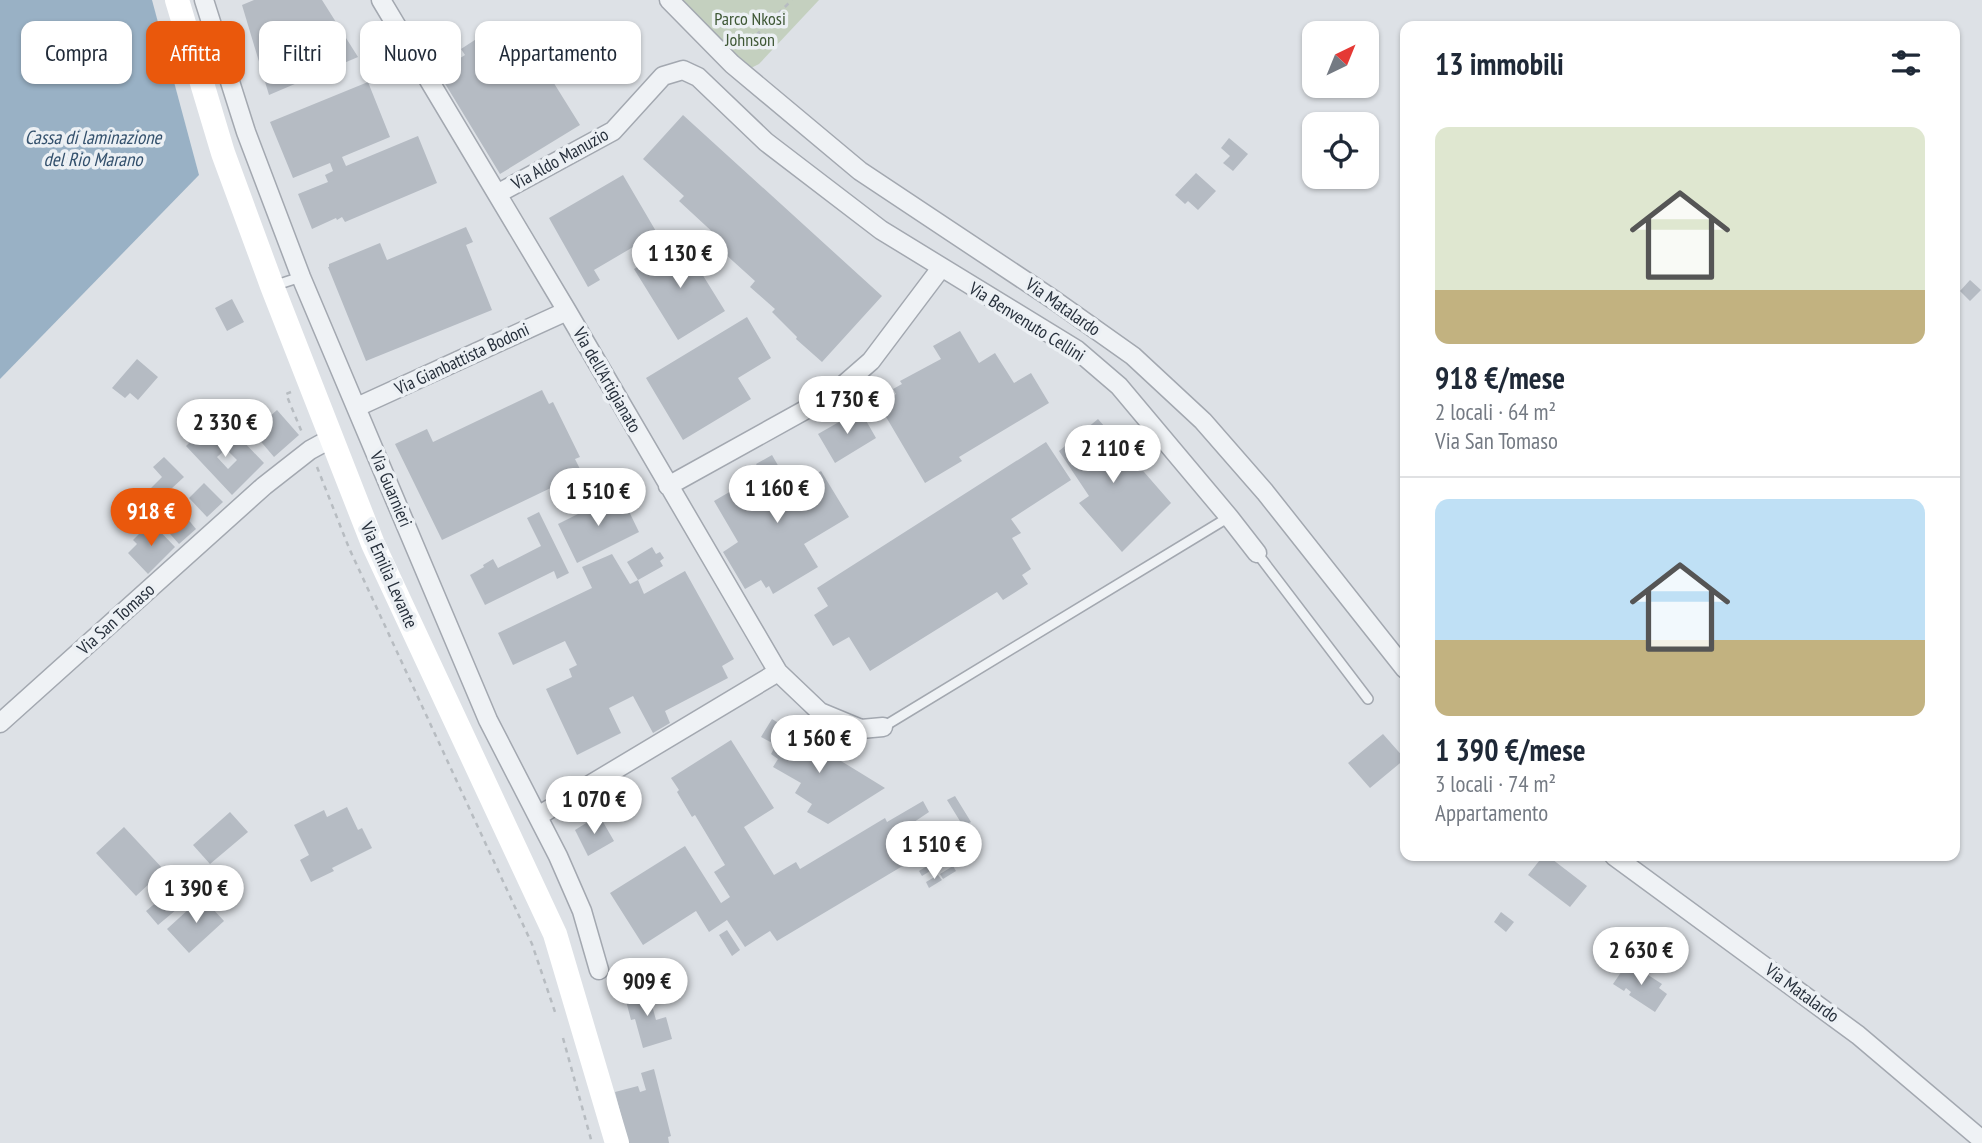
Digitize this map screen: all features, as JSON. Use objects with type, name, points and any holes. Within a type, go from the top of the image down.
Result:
[{"type":"main road","name":"Via Emilia Levante","points":[[177,0],[223,153],[373,544],[474,726],[555,934],[617,1143]]},
{"type":"street","name":"Via Guarnieri","points":[[204,0],[246,132],[301,277],[357,407],[474,726],[538,816],[582,911],[599,970]]},
{"type":"street","name":"Via dell'Artigianato","points":[[382,0],[778,672],[820,712],[861,729],[883,727]]},
{"type":"street","name":"Via Matalardo","points":[[670,0],[730,62],[860,171],[1032,285],[1133,356],[1203,421],[1265,492],[1400,663]]},
{"type":"street","name":"Via Aldo Manuzio","points":[[497,194],[613,131],[663,76],[683,70]]},
{"type":"street","name":"Via Benvenuto Cellini","points":[[683,70],[698,77],[766,142],[881,230],[1077,350],[1119,386],[1257,553]]},
{"type":"street","points":[[668,486],[832,395],[871,361],[941,268]]},
{"type":"street","name":"Via Gianbattista Bodoni","points":[[357,407],[567,311]]},
{"type":"street","name":"Via San Tomaso","points":[[0,723],[264,486],[310,450],[332,438]]},
{"type":"street","points":[[538,816],[778,672]]},
{"type":"street","name":"Via Matalardo","points":[[1621,861],[1858,1035],[1982,1140]]},
{"type":"lane","points":[[272,286],[301,277]]},
{"type":"lane","points":[[883,727],[1229,517]]},
{"type":"lane","name":"Via Benvenuto Cellini","points":[[1257,553],[1368,699]]},
{"type":"path","points":[[730,62],[792,0]]},
{"type":"path","points":[[286,394],[349,548],[532,944],[559,1025]]},
{"type":"path","points":[[563,1038],[592,1143]]},
{"type":"green space","name":"Parco Nkosi Johnson","points":[[679,0],[819,0],[759,64],[747,70]]},
{"type":"water","name":"Cassa di laminazione del Rio Marano","points":[[0,0],[152,0],[158,21],[146,21],[146,84],[175,84],[199,175],[0,379]]},
{"type":"building","points":[[254,0],[322,0],[335,21],[259,21],[259,62],[242,5]]},
{"type":"building","points":[[346,38],[358,57],[346,62]]},
{"type":"building","points":[[475,40],[475,84],[554,84],[580,125],[500,174],[445,84],[461,84],[461,58],[465,55],[461,49]]},
{"type":"building","points":[[266,84],[295,84],[269,95]]},
{"type":"building","points":[[369,84],[390,137],[342,157],[346,166],[418,136],[437,183],[345,222],[342,217],[337,220],[336,218],[312,229],[298,194],[328,182],[325,175],[333,171],[330,163],[293,178],[270,122]]},
{"type":"building","points":[[683,115],[882,296],[822,362],[796,339],[772,312],[775,309],[750,287],[755,281],[713,243],[719,238],[679,201],[684,196],[643,159]]},
{"type":"building","points":[[1229,138],[1248,154],[1233,171],[1223,163],[1230,156],[1221,148]]},
{"type":"building","points":[[1196,173],[1216,191],[1198,210],[1175,195]]},
{"type":"building","points":[[623,175],[657,233],[594,270],[600,280],[588,287],[549,218]]},
{"type":"building","points":[[466,227],[473,242],[466,245],[492,310],[366,361],[329,264],[380,243],[387,260]]},
{"type":"building","points":[[681,240],[725,311],[678,340],[634,269]]},
{"type":"building","points":[[1970,280],[1981,290],[1970,301],[1960,291]]},
{"type":"building","points":[[232,299],[244,322],[227,331],[215,308]]},
{"type":"building","points":[[747,317],[771,358],[738,378],[751,399],[683,440],[646,378]]},
{"type":"building","points":[[960,331],[979,363],[995,353],[1014,383],[1031,373],[1049,403],[959,457],[962,461],[925,483],[879,405],[896,394],[893,389],[902,384],[900,381],[941,359],[933,346]]},
{"type":"building","points":[[137,359],[158,377],[138,400],[130,393],[125,398],[112,388]]},
{"type":"building","points":[[542,390],[549,404],[553,402],[580,457],[575,459],[582,473],[442,540],[395,444],[427,429],[433,442]]},
{"type":"building","points":[[277,410],[299,435],[274,457],[245,423],[253,415],[261,424]]},
{"type":"building","points":[[860,410],[876,438],[835,463],[818,434]]},
{"type":"building","points":[[1098,419],[1171,503],[1122,552],[1079,503],[1089,496],[1059,451]]},
{"type":"building","points":[[208,425],[229,446],[239,437],[264,463],[232,495],[186,446]],"holes":[[[226,449],[237,460],[228,469],[217,457]]]},
{"type":"building","points":[[1046,442],[1071,480],[1011,519],[1021,533],[1012,538],[1031,569],[1022,575],[1028,584],[1003,600],[997,592],[870,671],[849,637],[833,646],[814,615],[828,606],[817,588]]},
{"type":"building","points":[[772,455],[791,488],[821,471],[849,517],[804,544],[818,567],[773,594],[769,586],[766,588],[761,580],[745,589],[723,552],[738,542],[714,501],[762,473],[756,464]]},
{"type":"building","points":[[164,457],[184,477],[171,489],[179,498],[165,511],[147,492],[162,477],[153,467]]},
{"type":"building","points":[[204,483],[223,502],[207,517],[189,498]]},
{"type":"building","points":[[620,493],[639,532],[577,563],[558,524]]},
{"type":"building","points":[[177,506],[196,529],[179,544],[155,517],[160,513],[164,517]]},
{"type":"building","points":[[539,512],[569,573],[557,579],[554,571],[485,605],[470,575],[493,559],[498,568],[541,546],[527,518]]},
{"type":"building","points":[[151,522],[175,547],[148,574],[128,553],[137,544],[133,540]]},
{"type":"building","points":[[652,547],[656,554],[660,552],[664,558],[660,561],[663,566],[638,580],[627,562]]},
{"type":"building","points":[[612,554],[630,584],[638,580],[644,594],[685,571],[734,659],[722,666],[728,678],[665,711],[670,723],[653,733],[633,696],[609,708],[621,733],[577,755],[546,689],[572,677],[569,669],[577,665],[565,641],[513,665],[498,633],[592,588],[582,567]]},
{"type":"building","points":[[772,719],[885,788],[828,824],[807,812],[812,804],[795,793],[801,783],[773,767],[778,759],[771,754],[776,745],[761,737]]},
{"type":"building","points":[[1383,734],[1400,753],[1400,763],[1370,788],[1348,763]]},
{"type":"building","points":[[731,740],[774,808],[744,827],[774,875],[796,862],[800,869],[885,818],[887,822],[923,801],[929,812],[911,824],[924,846],[915,851],[917,855],[911,861],[777,941],[770,931],[745,947],[727,920],[709,932],[696,911],[643,945],[610,893],[685,846],[721,903],[730,897],[714,872],[725,865],[695,815],[692,817],[671,778]]},
{"type":"building","points":[[955,796],[971,822],[963,826],[947,800]]},
{"type":"building","points":[[347,807],[358,830],[362,828],[372,848],[311,882],[300,860],[309,855],[294,825],[324,810],[327,817]]},
{"type":"building","points":[[230,812],[248,832],[210,864],[193,845]]},
{"type":"building","points":[[599,815],[614,841],[588,856],[575,830]]},
{"type":"building","points":[[124,827],[164,870],[136,896],[96,853]]},
{"type":"building","points":[[953,849],[957,856],[937,867],[934,862]]},
{"type":"building","points":[[1539,861],[1554,861],[1587,886],[1570,907],[1528,875]]},
{"type":"building","points":[[932,863],[935,868],[922,876],[919,871]]},
{"type":"building","points":[[953,866],[956,871],[943,879],[940,874]]},
{"type":"building","points":[[938,875],[942,880],[929,888],[926,882]]},
{"type":"building","points":[[177,885],[189,899],[158,925],[146,911]]},
{"type":"building","points":[[202,897],[224,921],[189,953],[167,929]]},
{"type":"building","points":[[1501,912],[1514,922],[1506,932],[1494,922]]},
{"type":"building","points":[[727,930],[740,950],[732,956],[719,935]]},
{"type":"building","points":[[1628,962],[1662,984],[1659,988],[1667,994],[1655,1012],[1629,995],[1631,992],[1626,988],[1624,991],[1613,984]]},
{"type":"building","points":[[647,987],[656,1020],[666,1017],[672,1039],[643,1048],[635,1019],[631,1020],[624,993]]},
{"type":"building","points":[[654,1069],[671,1136],[668,1137],[669,1143],[628,1143],[615,1092],[638,1086],[640,1092],[646,1090],[641,1073]]}]
